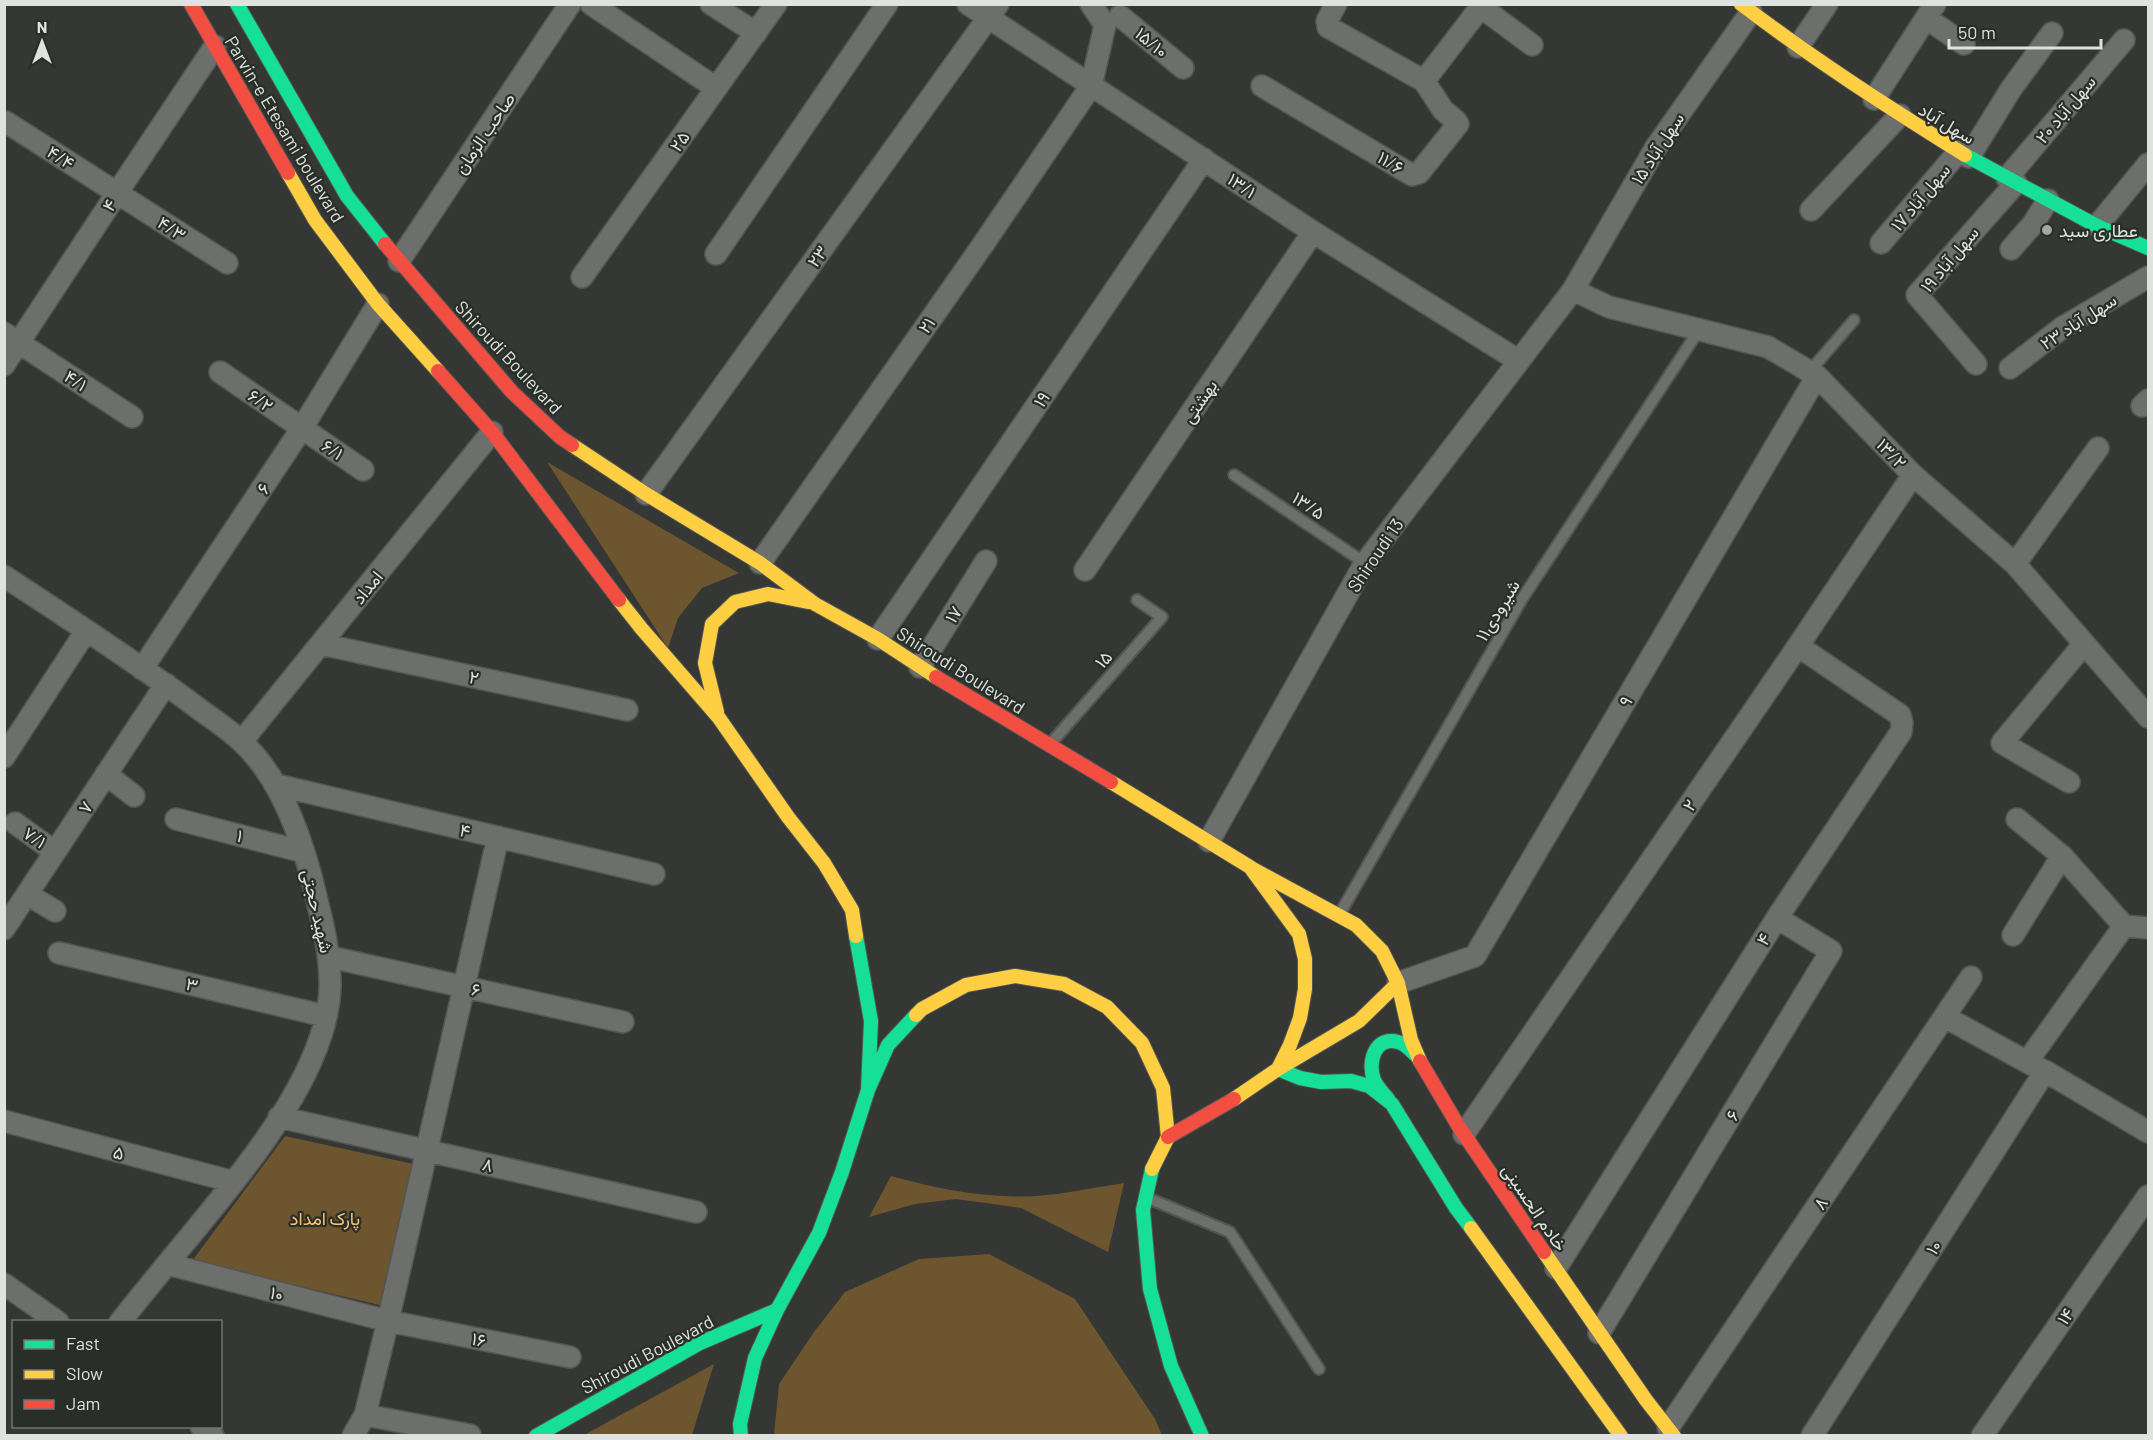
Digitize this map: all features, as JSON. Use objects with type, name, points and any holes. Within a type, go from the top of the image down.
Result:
[{"type":"main road","name":"Parvin-e Etesami boulevard","points":[[191,4],[315,220],[378,304],[492,432]]},
{"type":"main road","name":"Parvin-e Etesami boulevard","points":[[237,4],[346,196],[399,261]]},
{"type":"main road","name":"سهل آباد","points":[[1746,8],[1874,99],[1964,154],[2097,226],[2148,248]]},
{"type":"main road","name":"Shiroudi Boulevard","points":[[399,261],[512,392],[560,437],[646,494],[760,563],[815,604],[878,639],[920,668],[1250,867],[1299,934],[1305,959],[1305,989],[1299,1018],[1290,1045],[1278,1069],[1240,1096],[1168,1137]]},
{"type":"main road","points":[[492,432],[641,628],[719,718],[788,817],[824,863],[852,910],[871,1021],[868,1090]]},
{"type":"main road","points":[[719,718],[705,663],[712,624],[735,602],[768,594],[815,604]]},
{"type":"main road","name":"خادم الحسینی","points":[[1250,867],[1356,925],[1382,951],[1398,983],[1417,1056],[1464,1134],[1599,1333],[1671,1432]]},
{"type":"main road","points":[[741,1436],[740,1424],[755,1358],[777,1310],[819,1233],[842,1172],[868,1090],[888,1045],[922,1009],[948,994],[966,985],[1014,976],[1064,984],[1107,1007],[1142,1043],[1163,1088],[1168,1137],[1154,1167],[1143,1210],[1150,1289],[1171,1366],[1202,1436]]},
{"type":"main road","points":[[1278,1069],[1359,1021],[1398,983]]},
{"type":"main road","points":[[1417,1056],[1405,1045],[1393,1041],[1380,1043],[1374,1052],[1371,1064],[1374,1080],[1392,1104],[1456,1208],[1621,1436]]},
{"type":"main road","points":[[1278,1069],[1300,1078],[1321,1082],[1351,1081],[1369,1086],[1392,1104]]},
{"type":"main road","name":"Shiroudi Boulevard","points":[[536,1436],[700,1343],[777,1310]]},
{"type":"street","name":"صاحب الزمان","points":[[399,261],[570,4]]},
{"type":"street","points":[[591,4],[716,88]]},
{"type":"street","points":[[711,4],[756,33]]},
{"type":"street","name":"۲۵","points":[[582,277],[776,4]]},
{"type":"street","points":[[716,254],[887,4]]},
{"type":"street","name":"۱۳/۱","points":[[968,4],[994,11],[1091,86],[1313,232],[1520,361]]},
{"type":"street","name":"۱۵/۱۰","points":[[1091,4],[1118,15],[1183,68]]},
{"type":"street","points":[[1336,4],[1327,21],[1328,27],[1424,81],[1482,6],[1532,45]]},
{"type":"street","points":[[1798,47],[1827,4]]},
{"type":"street","name":"سهل آباد ۱۵","points":[[1572,291],[1656,147],[1746,8]]},
{"type":"street","name":"۲۳","points":[[646,494],[994,11]]},
{"type":"street","points":[[1874,99],[1931,11],[1964,44]]},
{"type":"street","points":[[1091,86],[1118,15]]},
{"type":"street","name":"سهل آباد ۱۷","points":[[1881,243],[1964,154],[2052,33]]},
{"type":"street","name":"سهل آباد ۲۰","points":[[2012,180],[2124,40]]},
{"type":"street","name":"۴","points":[[4,365],[12,338],[117,193],[215,46]]},
{"type":"street","name":"۱۱/۶","points":[[1262,86],[1415,175],[1458,124],[1443,110],[1424,81]]},
{"type":"street","name":"۲۱","points":[[760,563],[1091,86]]},
{"type":"street","points":[[1811,210],[1900,115]]},
{"type":"street","name":"۴/۴","points":[[6,122],[117,193]]},
{"type":"street","name":"۱۹","points":[[878,639],[1204,159]]},
{"type":"street","points":[[2097,226],[2148,164]]},
{"type":"street","name":"سهل آباد ۱۹","points":[[1976,364],[1917,294],[2012,180]]},
{"type":"street","name":"۴/۳","points":[[117,193],[227,263]]},
{"type":"street","points":[[2011,249],[2033,224],[2048,200]]},
{"type":"street","name":"بهشتی","points":[[1085,570],[1313,232]]},
{"type":"street","name":"سهل آباد ۲۳","points":[[2010,368],[2063,327],[2148,277]]},
{"type":"street","name":"۱۳/۲","points":[[1572,291],[1609,307],[1768,347],[1814,373],[1913,475],[2015,564],[2148,717]]},
{"type":"street","name":"Shiroudi 13","points":[[1209,841],[1365,563],[1572,291]]},
{"type":"street","name":"۶","points":[[142,669],[302,428],[378,304]]},
{"type":"street","name":"۴/۱","points":[[12,338],[132,417]]},
{"type":"street","name":"۶/۲","points":[[220,372],[302,428]]},
{"type":"street","name":"۹","points":[[1398,983],[1475,956],[1814,373]]},
{"type":"street","name":"۶/۱","points":[[302,428],[363,470]]},
{"type":"street","name":"امداد","points":[[242,741],[492,432]]},
{"type":"street","points":[[2015,564],[2098,448]]},
{"type":"street","name":"۲","points":[[1464,1134],[1913,475]]},
{"type":"street","name":"۱۷","points":[[920,668],[986,561]]},
{"type":"street","name":"شهید حجتی","points":[[4,576],[166,684],[242,741],[277,785],[304,852],[330,957],[330,991],[326,1016],[318,1045],[296,1090],[234,1182],[122,1320]]},
{"type":"street","points":[[4,757],[86,631]]},
{"type":"street","name":"۲","points":[[321,644],[627,710]]},
{"type":"street","points":[[2069,783],[2002,743],[2084,644]]},
{"type":"street","name":"۴","points":[[1556,1268],[1777,918],[1901,732],[1900,715],[1798,646]]},
{"type":"street","name":"۷","points":[[4,929],[166,684]]},
{"type":"street","points":[[106,774],[134,796]]},
{"type":"street","name":"۴","points":[[277,785],[654,874]]},
{"type":"street","name":"۱","points":[[176,819],[304,852]]},
{"type":"street","points":[[2017,819],[2062,856],[2124,926],[2148,928]]},
{"type":"street","name":"۷/۱","points":[[15,823],[55,852]]},
{"type":"street","points":[[353,1436],[365,1415],[388,1321],[498,837]]},
{"type":"street","points":[[2013,935],[2062,856]]},
{"type":"street","points":[[27,894],[55,911]]},
{"type":"street","name":"۶","points":[[1599,1333],[1831,951],[1777,918]]},
{"type":"street","name":"۱۰","points":[[1812,1436],[2044,1071],[2124,926]]},
{"type":"street","name":"۳","points":[[59,952],[326,1016]]},
{"type":"street","name":"۶","points":[[330,957],[623,1022]]},
{"type":"street","name":"۸","points":[[1671,1432],[1971,977]]},
{"type":"street","points":[[1946,1017],[2148,1132]]},
{"type":"street","name":"۸","points":[[279,1117],[696,1212]]},
{"type":"street","name":"۵","points":[[4,1121],[234,1182]]},
{"type":"street","name":"۱۴","points":[[1982,1436],[2148,1196]]},
{"type":"street","name":"۱۰","points":[[166,1264],[388,1321]]},
{"type":"street","points":[[4,1284],[55,1320]]},
{"type":"street","name":"۱۶","points":[[388,1321],[570,1357]]},
{"type":"street","points":[[365,1415],[470,1435]]},
{"type":"lane","points":[[1814,373],[1854,320]]},
{"type":"lane","name":"۱۱شیرودی","points":[[1338,916],[1522,599],[1700,330]]},
{"type":"lane","name":"۱۳/۵","points":[[1234,475],[1365,563]]},
{"type":"lane","name":"۱۵","points":[[1049,746],[1162,618],[1137,600]]},
{"type":"lane","points":[[1147,1197],[1230,1232],[1319,1369]]},
{"type":"green space","points":[[547,462],[739,573],[702,588],[678,618],[668,648]]},
{"type":"green space","name":"پارک امداد","points":[[285,1136],[418,1165],[384,1306],[192,1261]]},
{"type":"green space","points":[[891,1176],[964,1192],[1019,1197],[1059,1194],[1124,1183],[1108,1252],[1021,1208],[956,1199],[915,1204],[869,1217]]},
{"type":"green space","points":[[989,1254],[1075,1299],[1155,1419],[1162,1435],[774,1435],[779,1384],[814,1332],[845,1292],[919,1259]]},
{"type":"green space","points":[[714,1364],[692,1435],[584,1435]]},
{"type":"traffic: fast","points":[[237,4],[347,196],[385,244]]},
{"type":"traffic: fast","points":[[1965,155],[2097,226],[2148,248]]},
{"type":"traffic: fast","points":[[856,936],[871,1021],[868,1090]]},
{"type":"traffic: fast","points":[[741,1436],[740,1424],[755,1358],[777,1310],[819,1233],[842,1172],[868,1090],[888,1045],[916,1015]]},
{"type":"traffic: fast","points":[[1388,1099],[1377,1085],[1372,1073],[1372,1059],[1378,1046],[1390,1041],[1398,1042],[1417,1056]]},
{"type":"traffic: fast","points":[[1278,1069],[1300,1078],[1321,1082],[1351,1081],[1369,1086],[1392,1104],[1456,1208],[1471,1228]]},
{"type":"traffic: fast","points":[[1152,1169],[1143,1210],[1150,1289],[1171,1366],[1202,1436]]},
{"type":"traffic: fast","points":[[536,1436],[700,1343],[777,1310]]},
{"type":"traffic: slow","points":[[1741,4],[1851,82],[1965,155]]},
{"type":"traffic: slow","points":[[288,173],[315,220],[378,304],[438,371]]},
{"type":"traffic: slow","points":[[572,445],[646,494],[760,563],[815,604],[878,639],[936,677]]},
{"type":"traffic: slow","points":[[717,712],[705,663],[712,624],[735,602],[768,594],[808,602]]},
{"type":"traffic: slow","points":[[619,600],[719,718],[788,817],[824,863],[852,910],[856,936]]},
{"type":"traffic: slow","points":[[1111,782],[1250,867],[1299,934],[1305,959],[1305,989],[1300,1018],[1290,1045],[1278,1069],[1234,1099]]},
{"type":"traffic: slow","points":[[1251,868],[1356,925],[1382,951],[1398,983],[1411,1040],[1420,1061]]},
{"type":"traffic: slow","points":[[916,1015],[922,1009],[966,985],[1015,976],[1064,984],[1107,1007],[1142,1043],[1163,1088],[1168,1137],[1152,1169]]},
{"type":"traffic: slow","points":[[1278,1069],[1359,1021],[1398,983]]},
{"type":"traffic: slow","points":[[1471,1228],[1621,1436]]},
{"type":"traffic: slow","points":[[1544,1252],[1646,1400],[1674,1436]]},
{"type":"traffic: jam","points":[[191,4],[288,173]]},
{"type":"traffic: jam","points":[[385,244],[512,392],[560,437],[572,445]]},
{"type":"traffic: jam","points":[[438,371],[492,432],[619,600]]},
{"type":"traffic: jam","points":[[936,677],[1111,782]]},
{"type":"traffic: jam","points":[[1420,1061],[1459,1127],[1544,1252]]},
{"type":"traffic: jam","points":[[1168,1137],[1234,1099]]},
{"type":"place","name":"عطاری سید","points":[[2047,230]]}]
